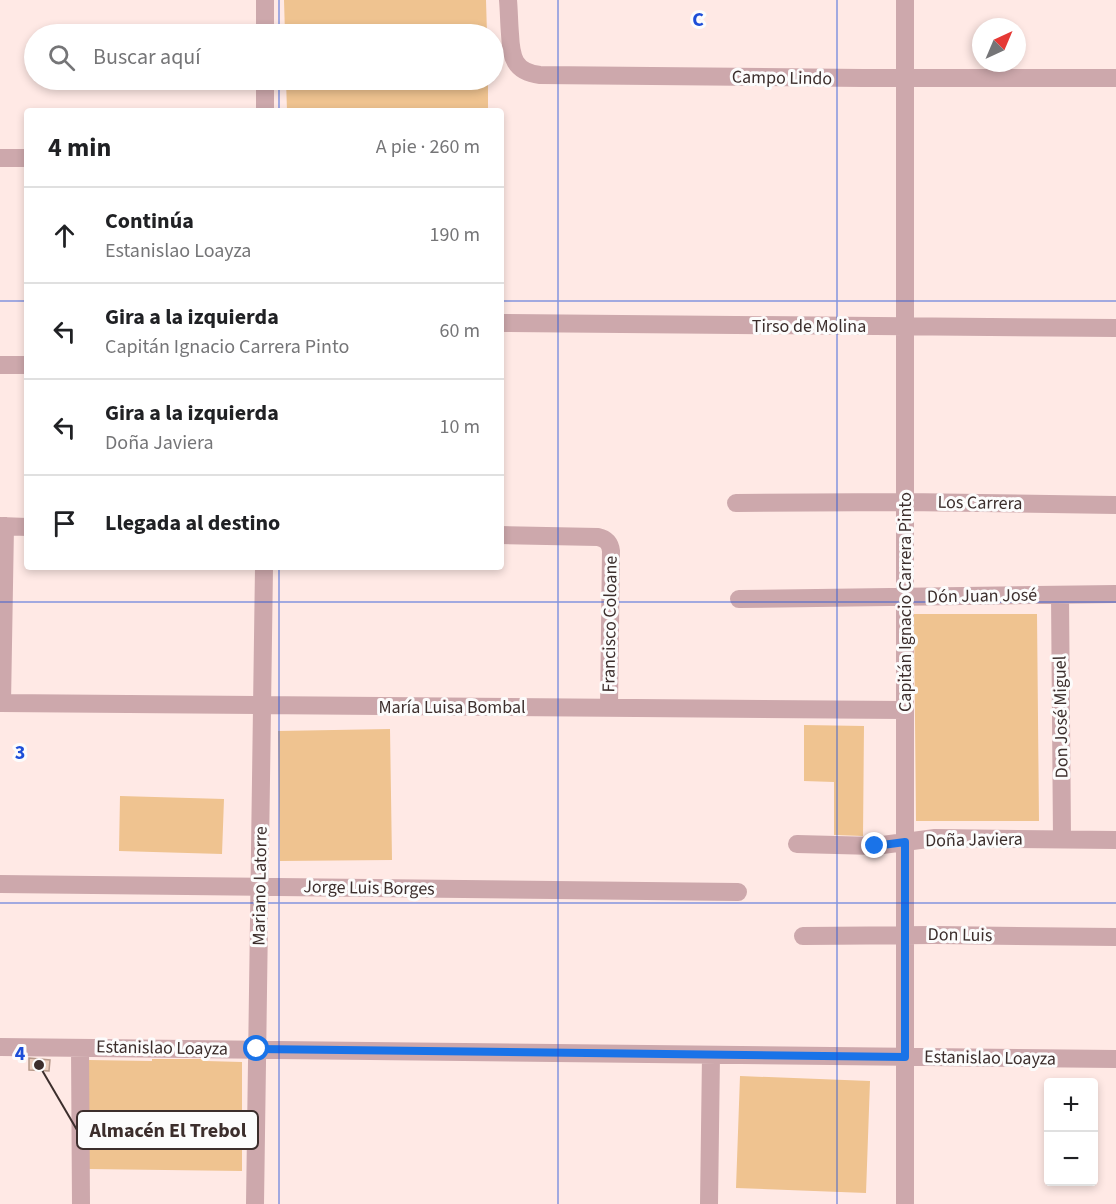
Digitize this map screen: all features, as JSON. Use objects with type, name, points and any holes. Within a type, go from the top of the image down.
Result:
[{"type":"street","points":[[265,0],[265,24]]},
{"type":"street","name":"Campo Lindo","points":[[508,0],[512,56],[521,68],[533,74],[1116,78]]},
{"type":"street","name":"Capitán Ignacio Carrera Pinto","points":[[905,1204],[906,0]]},
{"type":"street","points":[[265,90],[265,108]]},
{"type":"street","points":[[0,158],[24,158]]},
{"type":"street","name":"Tirso de Molina","points":[[504,323],[1116,328]]},
{"type":"street","points":[[0,365],[24,365]]},
{"type":"street","name":"Los Carrera","points":[[736,503],[905,502],[1116,505]]},
{"type":"street","points":[[1,703],[3,526],[24,526]]},
{"type":"street","name":"Francisco Coloane","points":[[504,535],[598,537],[607,540],[611,551],[609,708]]},
{"type":"street","name":"Mariano Latorre","points":[[255,1204],[264,570]]},
{"type":"street","name":"Dón Juan José","points":[[740,599],[1116,594]]},
{"type":"street","name":"Don José Miguel","points":[[1060,595],[1062,839]]},
{"type":"street","name":"María Luisa Bombal","points":[[1,703],[905,711]]},
{"type":"street","name":"Doña Javiera","points":[[797,844],[875,846],[935,838],[1116,840]]},
{"type":"street","name":"Jorge Luis Borges","points":[[0,884],[738,892]]},
{"type":"street","name":"Don Luis","points":[[803,936],[1116,937]]},
{"type":"street","name":"Estanislao Loayza","points":[[0,1047],[1116,1059]]},
{"type":"street","points":[[80,1047],[81,1204]]},
{"type":"street","points":[[709,1204],[711,1054]]},
{"type":"shaded area","points":[[284,0],[486,0],[487,24],[285,24]]},
{"type":"shaded area","points":[[286,90],[488,90],[488,108],[287,108]]},
{"type":"shaded area","points":[[914,614],[1037,614],[1039,821],[916,821]]},
{"type":"shaded area","points":[[804,725],[864,726],[863,836],[834,835],[834,782],[804,781]]},
{"type":"shaded area","points":[[390,729],[392,860],[280,861],[278,731]]},
{"type":"shaded area","points":[[120,796],[224,799],[222,854],[119,851]]},
{"type":"shaded area","points":[[152,1059],[242,1062],[242,1171],[88,1169],[89,1060],[152,1061]]},
{"type":"shaded area","points":[[740,1076],[870,1081],[866,1193],[736,1188]]},
{"type":"building","points":[[29,1058],[50,1060],[49,1071],[29,1070]]},
{"type":"place","name":"Almacén El Trebol","points":[[39,1065]]},
{"type":"route","points":[[257,1049],[905,1057],[905,842],[875,846]]}]
